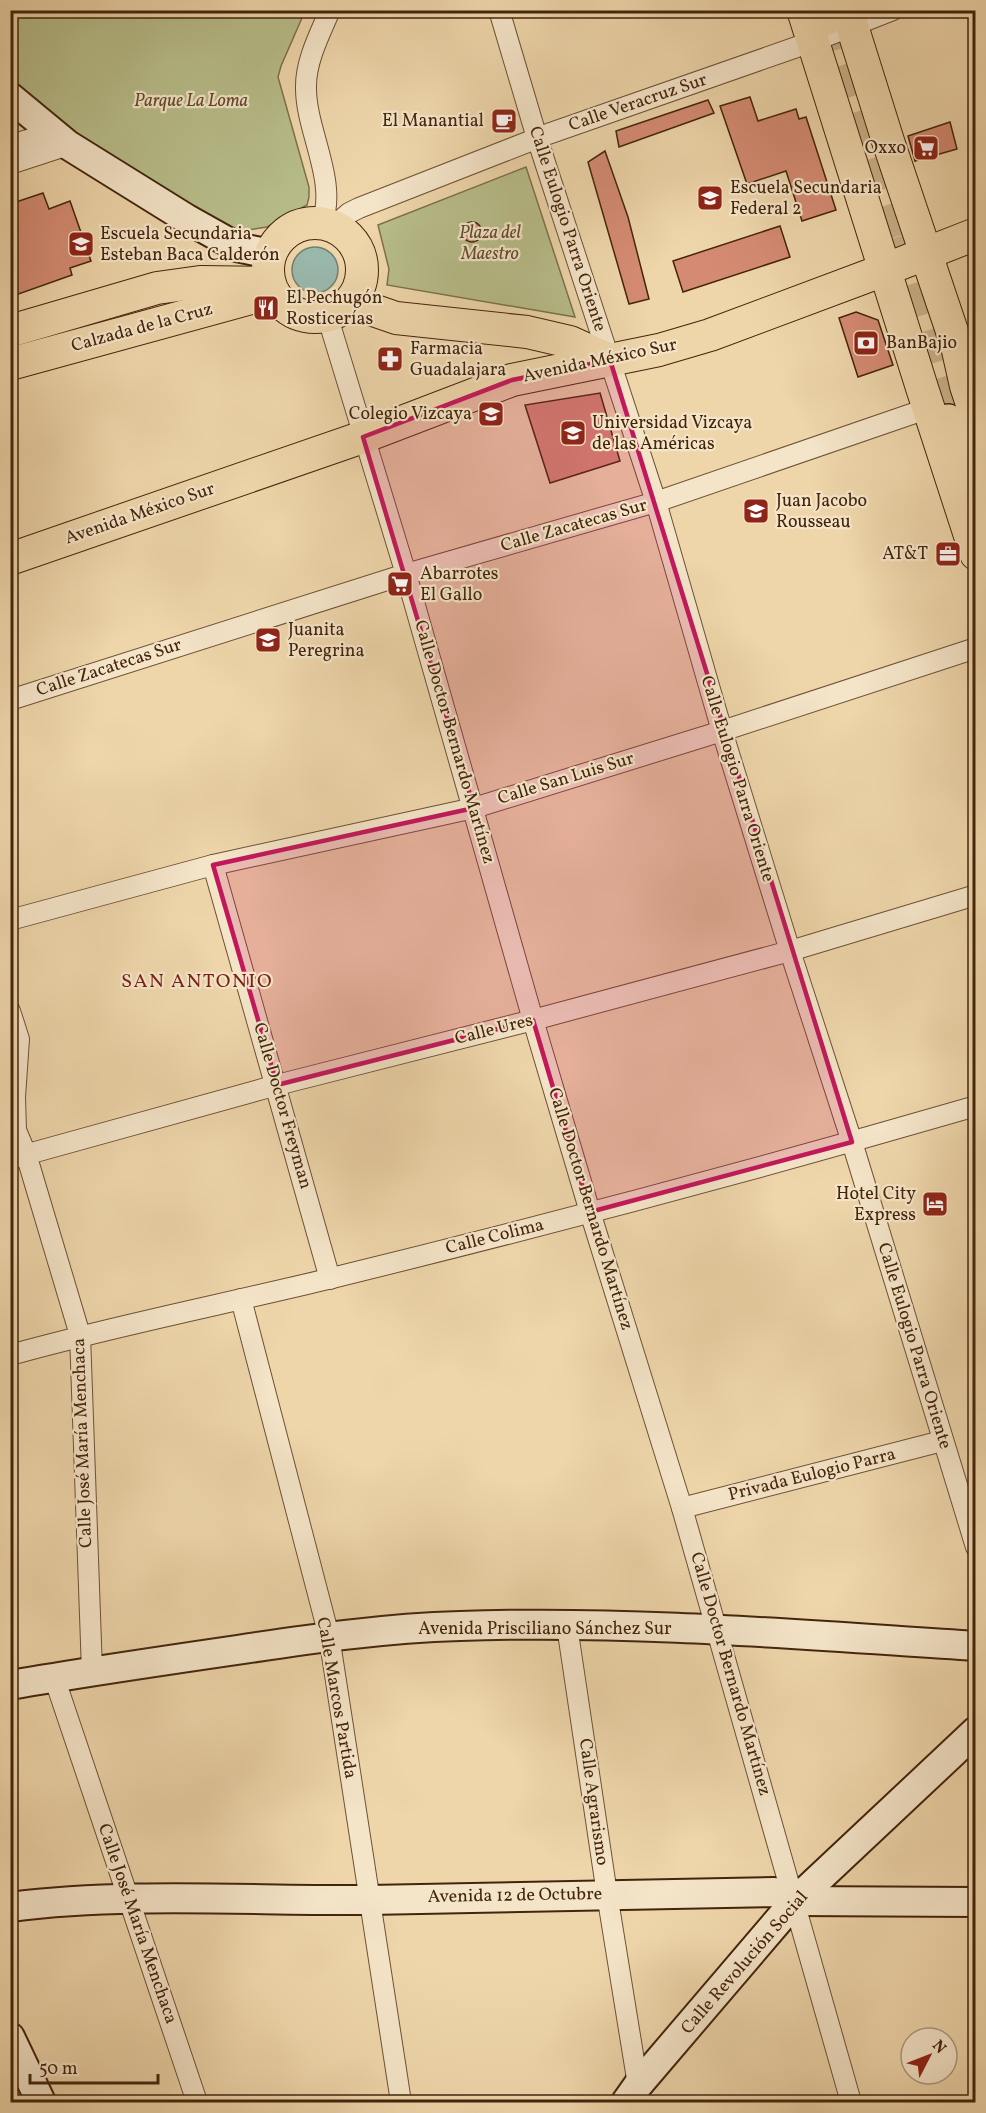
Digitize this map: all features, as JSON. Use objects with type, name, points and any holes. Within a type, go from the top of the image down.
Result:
[{"type":"highway","points":[[950,407],[975,459]]},
{"type":"highway","points":[[950,407],[975,509]]},
{"type":"main road","points":[[829,18],[926,254],[957,346],[950,407]]},
{"type":"main road","points":[[829,18],[884,270],[950,407],[975,554]]},
{"type":"main road","points":[[10,97],[41,141]]},
{"type":"main road","points":[[10,118],[41,141],[153,199],[237,248],[260,252],[280,302],[292,312],[306,317],[340,307],[370,309],[396,318],[527,332],[570,342],[610,360]]},
{"type":"main road","points":[[270,274],[283,234],[296,226],[312,222],[343,232],[354,243],[361,258],[362,275],[358,291],[340,307]]},
{"type":"main road","name":"Avenida México Sur","points":[[10,559],[363,437],[505,382],[659,350],[710,334],[975,234]]},
{"type":"main road","name":"Calzada de la Cruz","points":[[10,331],[157,288],[270,274]]},
{"type":"main road","name":"Calzada de la Cruz","points":[[10,364],[270,274]]},
{"type":"main road","points":[[484,328],[503,335],[520,350],[521,363],[505,382]]},
{"type":"main road","name":"Avenida Prisciliano Sánchez Sur","points":[[10,1685],[329,1636],[459,1626],[717,1629],[975,1646]]},
{"type":"main road","name":"Calle Revolución Social","points":[[632,2094],[795,1901],[975,1731]]},
{"type":"main road","name":"Avenida 12 de Octubre","points":[[10,1907],[129,1898],[369,1900],[774,1892],[795,1901],[975,1902]]},
{"type":"main road","name":"Avenida 12 de Octubre","points":[[10,1917],[53,1902]]},
{"type":"main road","points":[[10,2037],[41,2103]]},
{"type":"street","points":[[327,225],[325,182],[307,103],[306,85],[314,48],[330,10]]},
{"type":"street","name":"Calle Eulogio Parra Oriente","points":[[499,10],[537,138],[656,502],[722,731],[852,1142],[975,1547]]},
{"type":"street","name":"Calle Veracruz Sur","points":[[327,225],[359,208],[537,138],[829,18],[893,10]]},
{"type":"street","points":[[10,164],[41,141]]},
{"type":"street","name":"Calle Doctor Bernardo Martínez","points":[[340,307],[363,437],[406,574],[590,1212],[682,1508],[851,2103]]},
{"type":"street","name":"Calle Zacatecas Sur","points":[[10,700],[406,574],[656,502],[950,407]]},
{"type":"street","name":"Calle San Luis Sur","points":[[10,920],[213,865],[474,808],[722,731],[975,648]]},
{"type":"street","name":"Calle Doctor Freyman","points":[[213,865],[277,1084],[330,1279]]},
{"type":"street","name":"Calle Ures","points":[[18,1157],[277,1084],[533,1020],[790,951],[975,895]]},
{"type":"street","name":"Calle José María Menchaca","points":[[10,1011],[19,1039],[15,1097],[18,1157],[80,1335],[92,1671]]},
{"type":"street","name":"Calle Colima","points":[[10,1355],[80,1335],[330,1279],[590,1212],[852,1142],[975,1106]]},
{"type":"street","name":"Calle Marcos Partida","points":[[241,1299],[329,1636],[401,2103]]},
{"type":"street","name":"Privada Eulogio Parra","points":[[682,1508],[942,1441]]},
{"type":"street","name":"Calle Agrarismo","points":[[567,1626],[607,1894],[632,2094]]},
{"type":"street","name":"Calle José María Menchaca","points":[[54,1677],[197,2103]]},
{"type":"highlighted area","points":[[610,360],[852,1142],[590,1212],[533,1020],[277,1085],[213,865],[474,808],[363,437],[512,380]]},
{"type":"green space","name":"Parque La Loma","points":[[11,11],[305,11],[278,77],[309,187],[307,205],[267,227],[234,232],[150,182],[57,121],[11,79]]},
{"type":"green space","name":"Plaza del Maestro","points":[[526,167],[575,317],[387,285],[389,269],[378,225]]},
{"type":"shaded area","points":[[315,247],[331,254],[338,270],[331,286],[315,293],[299,286],[292,270],[299,254]]},
{"type":"building","points":[[750,97],[758,121],[796,109],[799,119],[806,117],[836,210],[802,221],[786,171],[747,184],[720,106]]},
{"type":"building","points":[[708,100],[714,113],[619,147],[616,131]]},
{"type":"building","points":[[950,122],[957,149],[915,161],[908,136]]},
{"type":"building","points":[[605,151],[628,217],[649,299],[629,304],[588,162]]},
{"type":"building","points":[[43,193],[49,209],[70,201],[91,261],[70,268],[72,275],[10,297],[10,204]]},
{"type":"building","points":[[472,222],[479,225],[482,232],[479,239],[472,242],[465,239],[462,232],[465,225]]},
{"type":"building","points":[[780,226],[790,257],[683,292],[673,261]]},
{"type":"building","name":"BanBajio","points":[[856,312],[878,320],[893,365],[858,377],[839,318]]},
{"type":"building","name":"Universidad Vizcaya de las Américas","points":[[600,393],[620,461],[550,483],[525,405]]},
{"type":"tunnel","points":[[825,19],[899,264]]},
{"type":"tunnel","points":[[904,235],[958,406]]},
{"type":"place","name":"El Manantial","points":[[504,121]]},
{"type":"place","name":"Oxxo","points":[[926,148]]},
{"type":"place","name":"Escuela Secundaria Federal 2","points":[[710,198]]},
{"type":"place","name":"Escuela Secundaria Esteban Baca Calderón","points":[[81,244]]},
{"type":"place","name":"El Pechugón Rosticerías","points":[[266,308]]},
{"type":"place","name":"BanBajio","points":[[866,343]]},
{"type":"place","name":"Farmacia Guadalajara","points":[[390,359]]},
{"type":"place","name":"Colegio Vizcaya","points":[[491,414]]},
{"type":"place","name":"Universidad Vizcaya de las Américas","points":[[573,433]]},
{"type":"place","name":"Juan Jacobo Rousseau","points":[[756,511]]},
{"type":"place","name":"AT&T","points":[[948,554]]},
{"type":"place","name":"Abarrotes El Gallo","points":[[400,584]]},
{"type":"place","name":"Juanita Peregrina","points":[[268,640]]},
{"type":"place","name":"Hotel City Express","points":[[935,1204]]},
{"type":"district","name":"SAN ANTONIO","points":[[197,982]]}]
